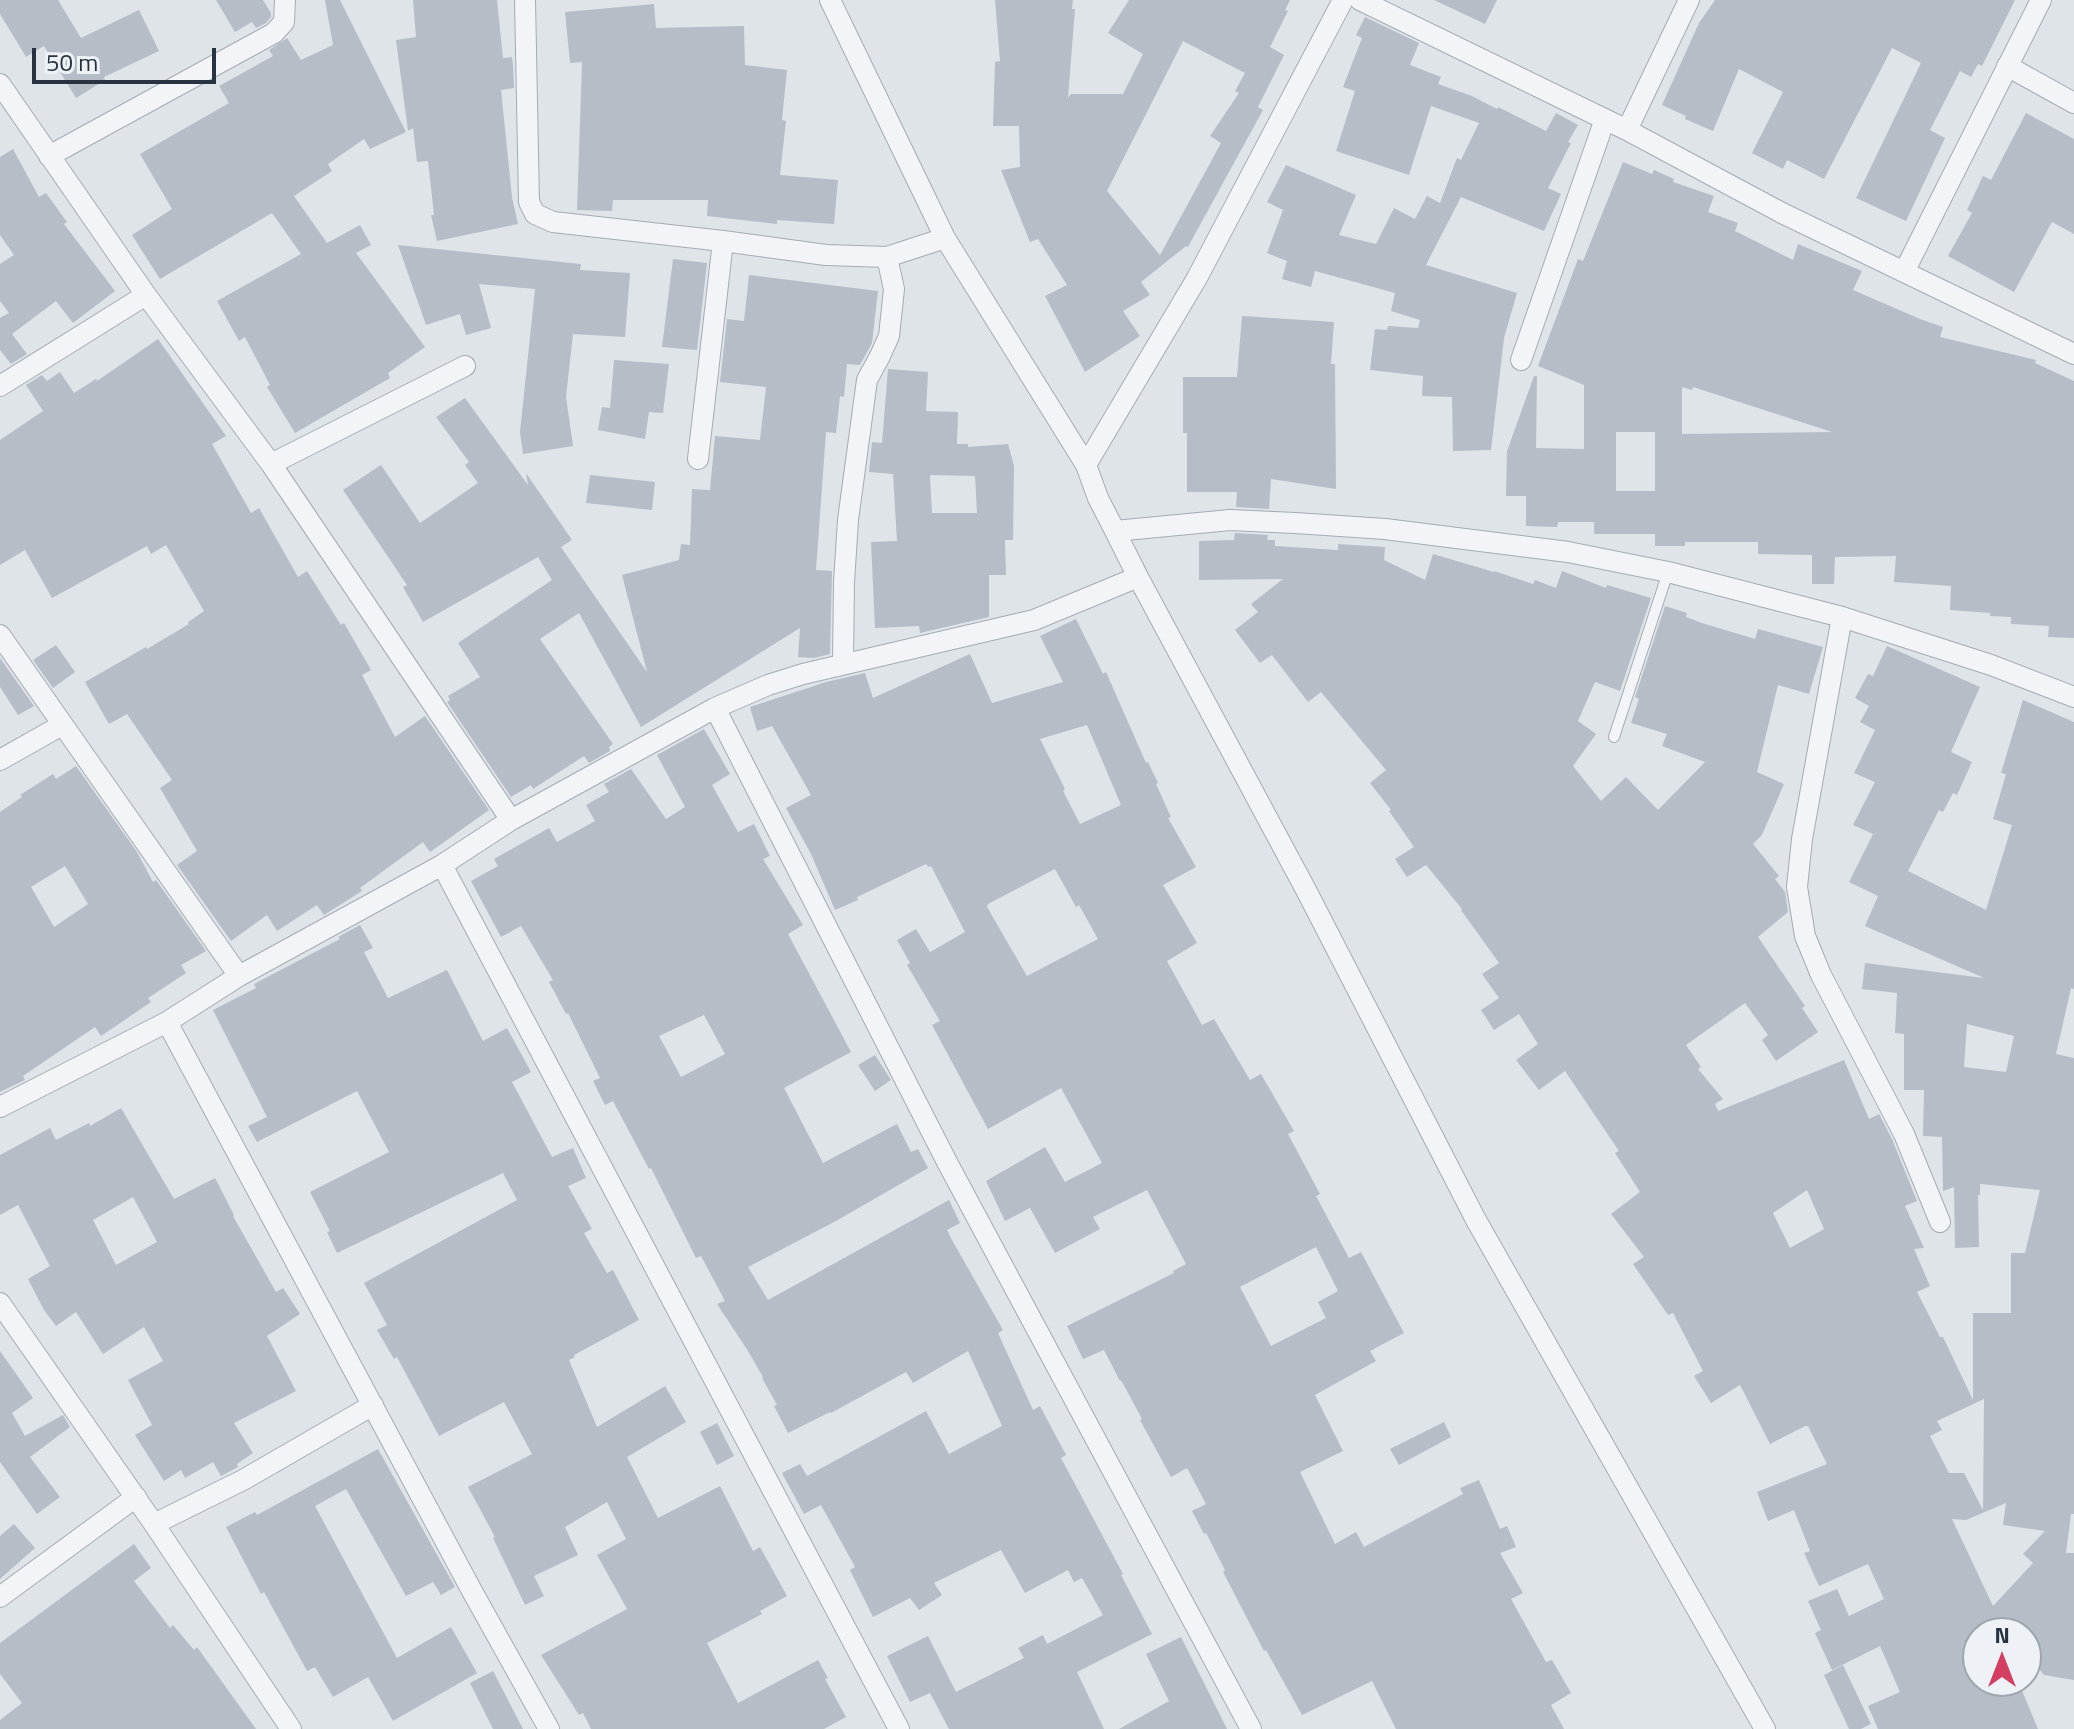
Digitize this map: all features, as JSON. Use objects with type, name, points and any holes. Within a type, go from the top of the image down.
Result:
[{"type":"street","points":[[49,156],[274,33],[284,22],[285,0]]},
{"type":"street","points":[[525,0],[529,202],[535,214],[553,222],[826,255],[887,257],[945,238]]},
{"type":"street","points":[[830,0],[945,238],[1086,465],[1098,498],[1138,577],[1306,890],[1476,1220],[1765,1729]]},
{"type":"street","points":[[1086,465],[1197,278],[1343,0]]},
{"type":"street","points":[[1360,0],[1627,130],[1782,213],[2074,354]]},
{"type":"street","points":[[1627,130],[1689,0]]},
{"type":"street","points":[[1904,272],[2041,0]]},
{"type":"street","points":[[2007,66],[2074,103]]},
{"type":"street","points":[[0,84],[146,295],[271,464],[511,820]]},
{"type":"street","points":[[1521,360],[1605,119]]},
{"type":"street","points":[[698,459],[723,241]]},
{"type":"street","points":[[843,663],[848,520],[867,380],[889,336],[894,289],[887,257]]},
{"type":"street","points":[[0,386],[146,295]]},
{"type":"street","points":[[271,464],[465,366]]},
{"type":"street","points":[[1115,531],[1230,520],[1385,529],[1568,552],[1668,572],[1842,617],[1991,665],[2074,697]]},
{"type":"street","points":[[0,1107],[167,1022],[239,976],[442,865],[511,820],[715,708],[803,674],[1034,620],[1138,577]]},
{"type":"street","points":[[1842,617],[1802,839],[1797,887],[1805,936],[1821,975],[1904,1134],[1940,1222]]},
{"type":"street","points":[[0,635],[239,976]]},
{"type":"street","points":[[715,708],[947,1162],[1251,1729]]},
{"type":"street","points":[[0,760],[62,725]]},
{"type":"street","points":[[442,865],[899,1729]]},
{"type":"street","points":[[167,1022],[549,1729]]},
{"type":"street","points":[[0,1303],[136,1497],[291,1729]]},
{"type":"street","points":[[154,1524],[243,1480],[373,1405]]},
{"type":"street","points":[[0,1597],[136,1497]]},
{"type":"lane","points":[[1614,737],[1668,572]]},
{"type":"building","points":[[0,0],[58,0],[81,38],[139,10],[159,51],[104,77],[105,80],[76,98],[44,46],[26,57],[0,14]]},
{"type":"building","points":[[216,0],[263,0],[271,17],[256,28],[252,22],[235,32]]},
{"type":"building","points":[[325,0],[340,0],[406,132],[370,149],[364,139],[328,164],[332,171],[294,196],[327,243],[360,225],[371,245],[356,253],[425,347],[388,373],[390,378],[295,433],[267,387],[270,385],[245,337],[239,341],[217,301],[301,254],[272,213],[160,279],[132,235],[172,209],[140,154],[229,103],[219,86],[273,56],[269,50],[287,38],[301,60],[333,45]]},
{"type":"building","points":[[413,0],[497,0],[503,58],[512,57],[513,65],[514,88],[501,90],[512,197],[518,224],[437,241],[431,215],[434,215],[428,161],[417,162],[413,128],[408,131],[396,40],[416,37]]},
{"type":"building","points":[[995,0],[1073,0],[1072,9],[1075,9],[1068,98],[1071,94],[1123,94],[1143,54],[1108,33],[1129,0],[1290,0],[1285,10],[1288,11],[1270,47],[1284,55],[1258,107],[1263,110],[1188,247],[1141,282],[1150,295],[1123,311],[1140,336],[1085,372],[1045,296],[1067,285],[1038,239],[1030,242],[1001,170],[1020,167],[1019,126],[993,126],[995,62],[1000,61]],"holes":[[[1183,41],[1245,73],[1235,91],[1239,93],[1210,136],[1221,143],[1160,255],[1107,191]]]},
{"type":"building","points":[[1434,0],[1497,0],[1485,24]]},
{"type":"building","points":[[1715,0],[2015,0],[1982,66],[1978,64],[1971,77],[1960,71],[1930,130],[1945,138],[1906,221],[1856,198],[1921,63],[1892,48],[1824,179],[1787,160],[1783,169],[1752,153],[1783,92],[1739,69],[1713,131],[1662,105],[1699,23]]},
{"type":"building","points":[[654,4],[656,28],[744,26],[745,65],[787,70],[780,175],[838,180],[834,224],[777,220],[777,224],[707,216],[708,200],[613,200],[612,211],[577,210],[582,62],[570,63],[565,12]]},
{"type":"building","points":[[1365,17],[1419,43],[1410,65],[1441,77],[1438,84],[1498,107],[1546,131],[1556,113],[1578,125],[1548,188],[1561,194],[1544,231],[1461,197],[1426,265],[1517,293],[1504,338],[1491,450],[1453,451],[1452,397],[1422,396],[1423,376],[1370,370],[1375,329],[1387,330],[1388,326],[1418,328],[1420,320],[1391,311],[1395,293],[1315,271],[1311,287],[1282,279],[1287,261],[1267,253],[1283,210],[1267,202],[1286,165],[1356,195],[1339,235],[1376,244],[1394,208],[1415,219],[1427,196],[1440,203],[1457,158],[1461,160],[1479,123],[1431,106],[1409,175],[1336,151],[1355,91],[1343,87],[1362,38],[1356,35]]},
{"type":"building","points":[[2026,113],[2074,139],[2074,234],[2052,222],[2014,292],[1948,256],[1972,213],[1967,210],[1983,176],[1991,180]]},
{"type":"building","points":[[13,149],[39,197],[46,193],[67,222],[64,224],[115,291],[73,323],[56,301],[12,334],[27,354],[11,364],[0,350],[0,318],[9,313],[0,301],[0,264],[14,255],[0,235],[0,157]]},
{"type":"building","points":[[1623,162],[1652,174],[1654,170],[1674,179],[1673,182],[1714,196],[1708,212],[1738,223],[1735,231],[1793,260],[1798,244],[1862,271],[1853,290],[1943,327],[1940,337],[2036,360],[2035,363],[2074,381],[2074,638],[2048,637],[2049,626],[2011,624],[2011,617],[1950,610],[1951,586],[1894,582],[1896,556],[1835,557],[1834,584],[1812,584],[1812,555],[1758,554],[1758,542],[1685,542],[1685,546],[1655,546],[1655,534],[1594,534],[1594,522],[1558,522],[1557,527],[1526,526],[1526,496],[1506,496],[1507,451],[1534,376],[1537,376],[1536,448],[1584,449],[1584,385],[1538,366],[1578,259],[1583,261]],"holes":[[[1682,387],[1692,390],[1693,387],[1832,432],[1682,434]],[[1616,432],[1655,432],[1655,491],[1616,491]]]},
{"type":"building","points":[[398,245],[581,264],[580,270],[630,273],[625,337],[573,334],[566,397],[573,446],[523,454],[520,432],[535,289],[479,284],[491,328],[466,335],[460,314],[426,325]]},
{"type":"building","points":[[673,259],[707,263],[697,350],[662,347]]},
{"type":"building","points":[[749,275],[878,291],[872,343],[860,365],[847,364],[836,433],[826,432],[816,570],[832,571],[830,654],[814,658],[798,657],[800,628],[641,727],[579,613],[540,639],[613,744],[609,747],[610,751],[589,763],[584,756],[533,789],[531,785],[511,797],[447,702],[450,700],[448,696],[480,677],[458,643],[552,580],[538,557],[423,622],[403,587],[407,585],[343,490],[381,465],[420,523],[478,483],[465,465],[469,462],[436,417],[465,398],[528,485],[526,473],[572,540],[561,547],[647,672],[622,575],[679,560],[681,544],[690,545],[692,489],[710,490],[715,436],[760,440],[766,387],[720,382],[727,319],[744,321]]},
{"type":"building","points":[[1242,316],[1334,322],[1331,364],[1335,364],[1336,489],[1271,479],[1269,509],[1236,507],[1237,492],[1187,492],[1183,377],[1237,377]]},
{"type":"building","points":[[158,339],[226,436],[212,444],[251,513],[259,508],[298,577],[307,571],[341,625],[344,623],[371,670],[362,675],[395,737],[425,716],[489,810],[430,852],[423,842],[360,888],[362,891],[324,915],[317,905],[277,931],[267,915],[231,941],[177,865],[197,851],[160,788],[172,780],[127,714],[109,724],[85,682],[189,624],[204,611],[166,545],[151,554],[147,546],[52,598],[25,550],[0,565],[0,440],[43,411],[26,385],[42,375],[47,381],[60,372],[74,393]]},
{"type":"building","points":[[614,360],[669,364],[663,413],[649,412],[645,439],[598,430],[602,407],[610,408]]},
{"type":"building","points":[[888,369],[928,372],[926,411],[958,412],[957,444],[968,444],[968,447],[1008,444],[1014,466],[1013,540],[1005,540],[1006,575],[989,575],[989,617],[920,633],[919,626],[875,628],[871,542],[897,541],[893,474],[869,472],[872,442],[882,443]],"holes":[[[930,475],[975,476],[977,513],[932,513]]]},
{"type":"building","points":[[590,475],[655,482],[652,510],[586,503]]},
{"type":"building","points":[[1235,533],[1268,535],[1267,540],[1275,540],[1275,546],[1338,550],[1338,544],[1385,547],[1384,560],[1425,580],[1433,554],[1533,584],[1535,580],[1556,588],[1562,571],[1606,588],[1607,585],[1651,598],[1620,691],[1595,682],[1578,721],[1596,734],[1573,766],[1601,801],[1626,777],[1658,810],[1705,762],[1662,746],[1667,734],[1631,723],[1639,699],[1635,697],[1665,606],[1687,613],[1686,617],[1702,623],[1755,639],[1758,629],[1823,647],[1809,694],[1778,685],[1757,772],[1784,784],[1762,835],[1753,844],[1779,876],[1775,879],[1785,892],[1788,912],[1758,937],[1805,1006],[1802,1008],[1818,1032],[1776,1061],[1762,1040],[1768,1035],[1745,1003],[1686,1045],[1701,1067],[1698,1069],[1723,1099],[1715,1104],[1718,1111],[1844,1060],[1869,1119],[1879,1114],[1892,1139],[1917,1201],[1905,1206],[1924,1248],[1914,1249],[1930,1286],[1917,1292],[1973,1400],[1973,1313],[2011,1313],[2011,1253],[2025,1253],[2040,1190],[1980,1184],[1979,1247],[1955,1248],[1954,1187],[1943,1191],[1942,1137],[1923,1136],[1924,1090],[1904,1090],[1904,1034],[1895,1033],[1897,993],[1862,989],[1865,963],[1984,978],[1865,926],[1878,896],[1849,882],[1873,834],[1853,825],[1875,782],[1854,773],[1875,730],[1860,722],[1869,706],[1855,698],[1868,674],[1873,676],[1887,646],[1980,687],[1951,752],[1972,762],[1957,795],[1953,793],[1943,812],[1939,810],[1908,871],[1986,910],[2012,825],[1993,819],[2006,774],[2001,773],[2023,700],[2074,722],[2074,989],[2071,988],[2056,1054],[2074,1058],[2074,1514],[2071,1514],[2066,1553],[2074,1553],[2074,1680],[2042,1673],[2042,1617],[1962,1617],[1962,1697],[2025,1697],[2038,1729],[1878,1729],[1868,1706],[1900,1692],[1880,1646],[1832,1670],[1815,1633],[1821,1630],[1808,1601],[1837,1589],[1849,1616],[1884,1599],[1868,1564],[1819,1586],[1804,1553],[1810,1551],[1794,1510],[1768,1521],[1757,1492],[1827,1464],[1808,1426],[1770,1444],[1740,1385],[1711,1403],[1694,1376],[1703,1371],[1673,1313],[1668,1315],[1633,1264],[1644,1257],[1611,1214],[1640,1192],[1615,1153],[1619,1151],[1565,1071],[1539,1090],[1516,1060],[1538,1044],[1519,1014],[1494,1030],[1481,1010],[1499,998],[1482,974],[1499,963],[1462,909],[1426,865],[1407,877],[1395,859],[1414,847],[1370,783],[1386,770],[1321,692],[1308,702],[1272,655],[1260,663],[1235,630],[1258,612],[1251,604],[1283,579],[1199,580],[1199,541],[1234,540]],"holes":[[[1967,1024],[2014,1036],[2006,1072],[1964,1067]],[[1807,1190],[1824,1229],[1790,1248],[1773,1213]],[[1984,1399],[1983,1510],[1964,1473],[1949,1473],[1930,1436],[1942,1430],[1937,1421]],[[2006,1503],[2003,1525],[2045,1531],[2023,1554],[2033,1563],[1993,1606],[1952,1519],[1966,1520]]]},
{"type":"building","points":[[1076,619],[1103,674],[1106,672],[1158,783],[1171,817],[1168,818],[1196,867],[1163,885],[1197,943],[1167,961],[1202,1025],[1214,1019],[1250,1080],[1261,1074],[1294,1131],[1288,1134],[1349,1258],[1361,1252],[1404,1333],[1370,1351],[1376,1361],[1315,1395],[1343,1451],[1300,1472],[1335,1544],[1356,1532],[1364,1547],[1463,1494],[1460,1488],[1479,1480],[1500,1529],[1507,1526],[1516,1547],[1500,1553],[1523,1593],[1511,1599],[1546,1662],[1552,1660],[1571,1693],[1551,1705],[1564,1729],[1396,1729],[1372,1681],[1302,1715],[1264,1651],[1192,1511],[1206,1504],[1187,1468],[1171,1477],[1104,1350],[1083,1359],[1067,1326],[1174,1273],[1186,1264],[1147,1190],[1093,1217],[1100,1229],[1055,1253],[1030,1208],[1005,1221],[986,1181],[1045,1147],[1065,1182],[1102,1163],[1061,1088],[988,1129],[932,1025],[940,1021],[907,965],[910,963],[897,940],[916,929],[930,952],[965,932],[931,866],[926,864],[835,910],[811,854],[786,808],[811,795],[772,726],[757,731],[750,707],[826,682],[865,673],[873,698],[970,654],[992,703],[1063,682],[1040,636]],"holes":[[[1087,725],[1121,805],[1080,824],[1040,739]],[[1055,869],[1098,939],[1027,976],[988,904]],[[1316,1247],[1338,1291],[1318,1302],[1326,1318],[1271,1346],[1240,1287]]]},
{"type":"building","points":[[56,645],[75,672],[53,688],[33,660]]},
{"type":"building","points":[[0,658],[34,706],[18,715],[0,687]]},
{"type":"building","points":[[704,729],[730,774],[712,785],[738,832],[754,824],[770,856],[763,859],[803,925],[788,934],[851,1052],[784,1088],[823,1163],[897,1124],[911,1152],[918,1149],[928,1168],[748,1267],[768,1300],[949,1200],[960,1223],[947,1230],[1003,1330],[998,1333],[1033,1410],[1040,1406],[1066,1455],[1061,1458],[1152,1634],[1077,1672],[1104,1729],[949,1729],[930,1693],[910,1702],[887,1656],[928,1636],[956,1692],[1024,1658],[1018,1648],[1043,1635],[1047,1644],[1103,1615],[1082,1578],[1074,1582],[1068,1570],[1025,1593],[1001,1550],[934,1583],[942,1595],[919,1610],[910,1598],[873,1617],[850,1570],[855,1567],[821,1505],[804,1514],[782,1473],[800,1464],[807,1476],[926,1411],[949,1454],[1002,1426],[968,1351],[913,1383],[906,1372],[788,1433],[763,1377],[717,1304],[725,1301],[701,1256],[696,1258],[613,1101],[605,1105],[593,1081],[600,1078],[549,982],[553,980],[521,926],[501,937],[471,881],[498,866],[494,859],[549,828],[557,842],[595,821],[586,805],[609,792],[604,784],[631,769],[666,819],[685,807],[657,755]],"holes":[[[704,1015],[725,1054],[681,1077],[659,1036]]]},
{"type":"building","points":[[76,766],[137,852],[153,882],[156,880],[206,951],[181,965],[186,973],[148,998],[151,1002],[101,1036],[95,1027],[23,1076],[25,1080],[0,1092],[0,812],[53,774],[56,779]],"holes":[[[65,866],[88,904],[54,927],[31,887]]]},
{"type":"building","points":[[360,925],[373,948],[364,952],[388,998],[447,970],[483,1041],[507,1028],[531,1072],[512,1082],[552,1157],[573,1148],[586,1178],[568,1186],[592,1229],[584,1233],[607,1273],[613,1270],[639,1320],[569,1360],[597,1427],[665,1386],[686,1422],[627,1457],[658,1518],[720,1486],[753,1551],[760,1547],[787,1596],[760,1611],[762,1614],[707,1643],[738,1703],[818,1660],[846,1717],[824,1729],[591,1729],[541,1655],[627,1609],[597,1555],[626,1539],[607,1502],[565,1527],[578,1555],[534,1576],[544,1596],[525,1605],[495,1537],[468,1487],[532,1454],[504,1402],[439,1436],[397,1357],[394,1359],[377,1330],[387,1325],[364,1283],[517,1200],[503,1173],[337,1253],[327,1232],[330,1231],[310,1192],[389,1152],[357,1091],[257,1142],[248,1126],[267,1117],[213,1010],[256,988],[254,984],[340,939],[338,937]]},
{"type":"building","points":[[875,1055],[891,1080],[875,1091],[858,1065]]},
{"type":"building","points":[[121,1108],[174,1199],[215,1178],[276,1292],[283,1288],[300,1314],[267,1336],[296,1391],[234,1423],[253,1453],[237,1464],[238,1467],[221,1476],[213,1462],[185,1478],[181,1470],[164,1481],[135,1435],[152,1425],[128,1380],[163,1361],[144,1327],[103,1354],[76,1312],[56,1326],[28,1279],[50,1266],[18,1205],[0,1215],[0,1155],[50,1128],[56,1140],[89,1123],[90,1126]],"holes":[[[133,1197],[157,1242],[116,1265],[93,1220]]]},
{"type":"building","points":[[0,1351],[33,1398],[12,1413],[25,1436],[63,1415],[70,1427],[30,1457],[60,1497],[37,1514],[0,1462]]},
{"type":"building","points":[[1444,1422],[1451,1437],[1399,1465],[1390,1449]]},
{"type":"building","points":[[717,1423],[734,1456],[717,1465],[700,1432]]},
{"type":"building","points":[[378,1449],[455,1587],[441,1595],[433,1582],[406,1596],[346,1489],[315,1506],[397,1658],[451,1627],[477,1673],[393,1721],[368,1677],[333,1697],[315,1667],[307,1671],[226,1527],[255,1512],[257,1515]]},
{"type":"building","points":[[14,1524],[35,1548],[0,1579],[0,1536]]},
{"type":"building","points":[[134,1544],[151,1568],[134,1581],[170,1628],[173,1625],[194,1650],[197,1647],[256,1729],[0,1729],[0,1720],[22,1703],[0,1674],[0,1643]]},
{"type":"building","points":[[1181,1637],[1227,1729],[1119,1729],[1169,1701],[1146,1654]]},
{"type":"building","points":[[1843,1665],[1871,1724],[1861,1729],[1849,1729],[1824,1675]]},
{"type":"building","points":[[493,1671],[523,1729],[493,1729],[470,1683]]}]
